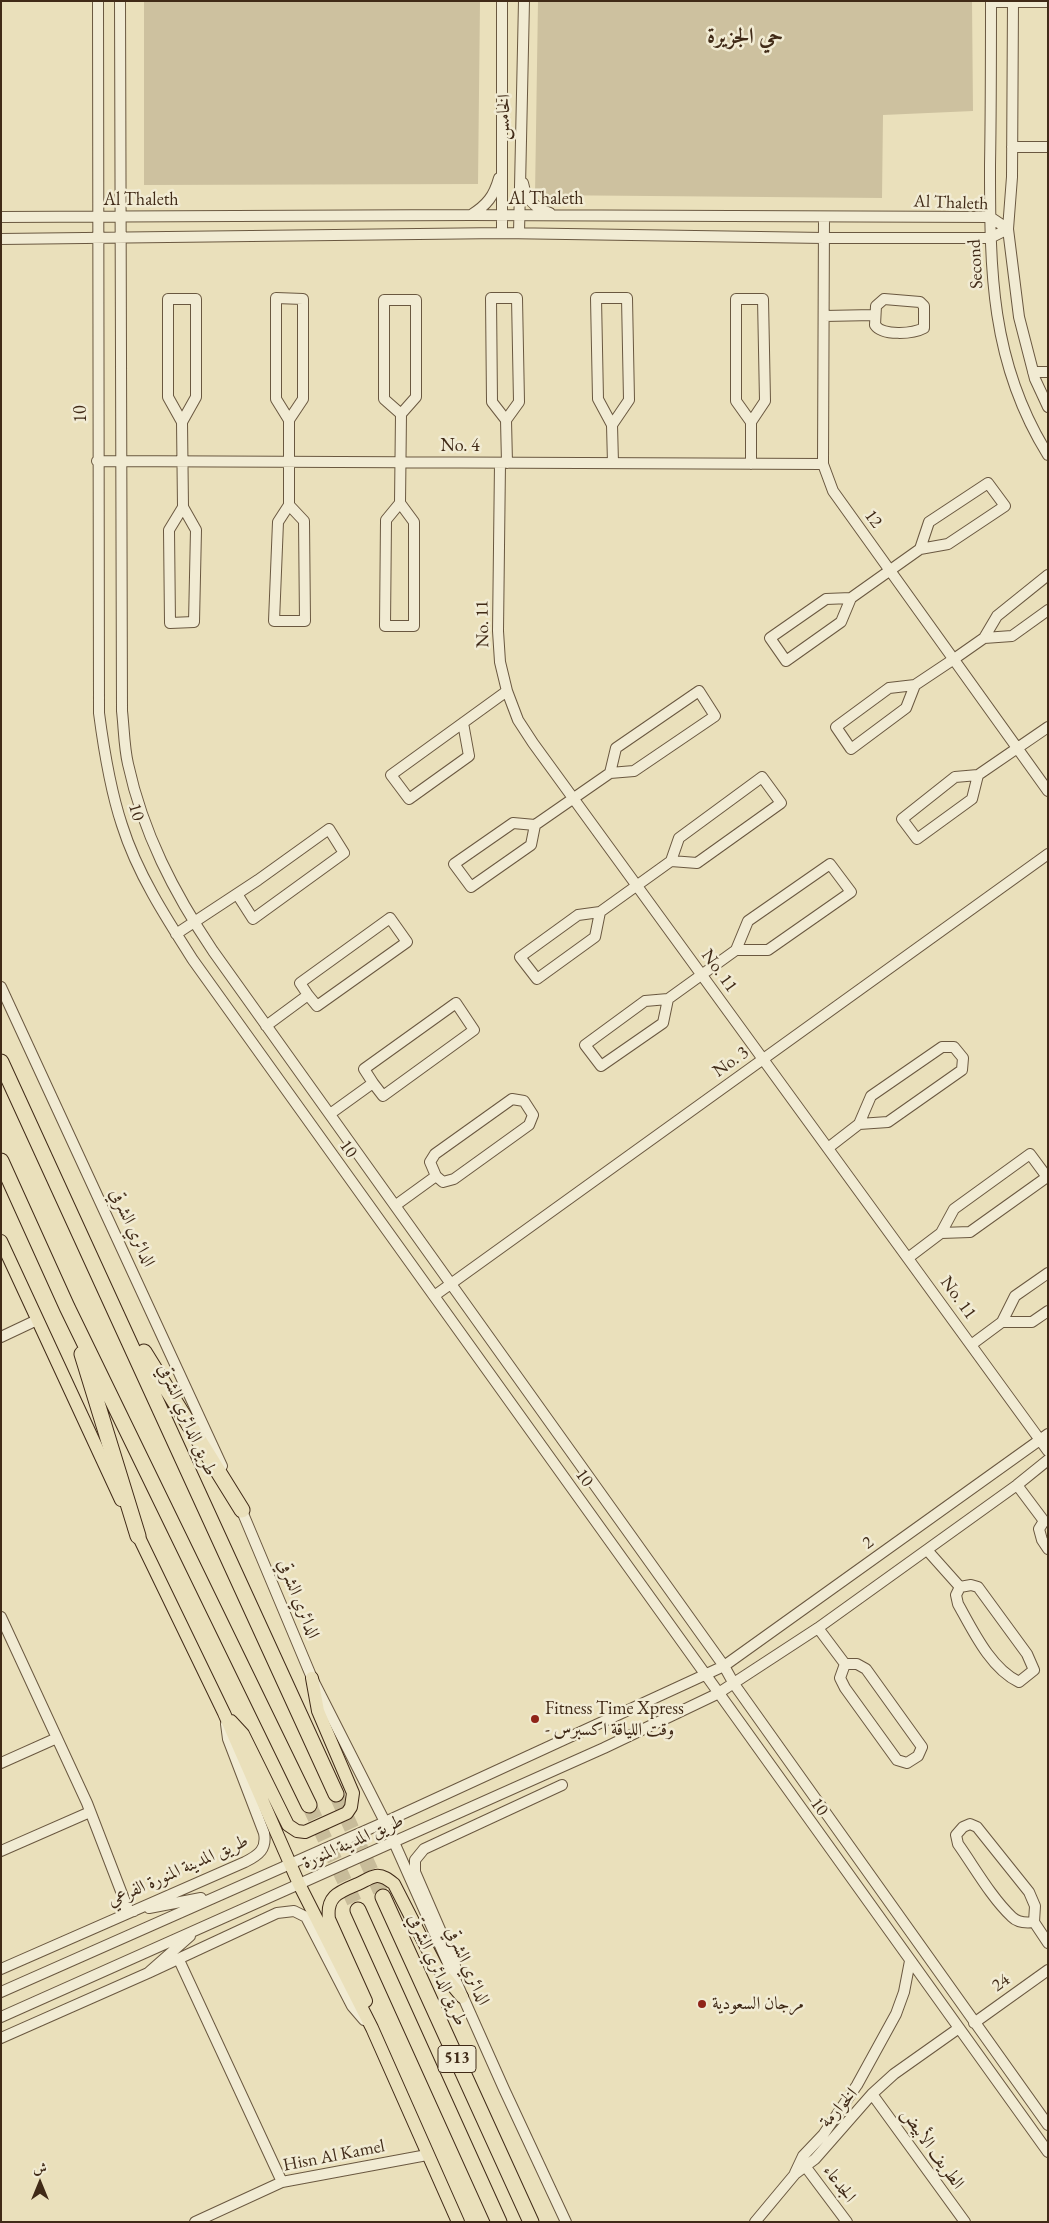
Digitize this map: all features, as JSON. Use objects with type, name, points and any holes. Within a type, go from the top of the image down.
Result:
[{"type":"highway","name":"طريق الدائري الشرقي","points":[[1,1062],[336,1794]]},
{"type":"highway","points":[[1,1161],[67,1307],[309,1805]]},
{"type":"highway","points":[[111,1299],[242,1510]]},
{"type":"highway","points":[[67,1307],[138,1536]]},
{"type":"highway","name":"طريق الدائري الشرقي","points":[[383,1897],[531,2222]]},
{"type":"highway","name":"513","points":[[358,1910],[499,2222]]},
{"type":"main road","points":[[1,1241],[138,1536],[224,1713],[289,1863],[372,2028],[427,2156],[458,2222]]},
{"type":"main road","points":[[224,1713],[243,1734],[288,1825],[297,1832],[305,1832],[347,1813],[351,1807],[354,1793],[318,1711],[312,1678]]},
{"type":"main road","points":[[372,2028],[365,1996],[329,1919],[328,1909],[331,1901],[340,1891],[376,1876],[385,1878],[394,1884],[436,1966],[462,1997]]},
{"type":"street","name":"10","points":[[98,1],[98,713],[107,768],[125,834],[139,867],[176,934],[717,1694],[1048,2152]]},
{"type":"street","name":"10","points":[[120,1],[120,668],[122,711],[128,764],[144,820],[160,859],[183,906],[266,1026],[452,1283],[724,1666],[734,1684],[1048,2125]]},
{"type":"street","name":"الخامس","points":[[502,1],[502,233]]},
{"type":"street","name":"الخامس","points":[[519,233],[524,1]]},
{"type":"street","points":[[991,1],[1048,2]]},
{"type":"street","name":"Second","points":[[991,1],[990,238],[996,313],[1005,358],[1030,420],[1048,455]]},
{"type":"street","name":"Second","points":[[1013,2],[1012,147],[1008,229],[1019,317],[1033,372],[1048,407]]},
{"type":"street","points":[[1012,147],[1048,147]]},
{"type":"street","points":[[519,166],[525,195],[532,204],[542,211],[558,216]]},
{"type":"street","points":[[471,215],[484,206],[493,196],[502,167]]},
{"type":"street","name":"Al Thaleth","points":[[1,217],[502,215],[990,218],[1008,229]]},
{"type":"street","name":"12","points":[[824,217],[823,464],[833,491],[1048,791]]},
{"type":"street","name":"Al Thaleth","points":[[1,239],[502,233],[824,238],[990,238],[1008,229]]},
{"type":"street","points":[[290,420],[276,399],[276,298],[303,299],[303,399],[290,420],[290,505],[278,522],[274,620],[305,620],[304,521],[290,505]]},
{"type":"street","points":[[491,298],[516,298],[519,402],[506,420],[492,402],[491,298]]},
{"type":"street","points":[[612,425],[629,400],[627,298],[596,298],[598,399],[612,425],[614,463]]},
{"type":"street","points":[[182,422],[168,397],[168,299],[196,299],[196,397],[182,422],[183,507],[196,530],[194,622],[170,622],[168,530],[183,507]]},
{"type":"street","points":[[751,422],[736,401],[736,299],[763,299],[765,401],[751,422],[751,464]]},
{"type":"street","points":[[400,503],[386,520],[385,626],[414,626],[414,522],[400,503],[401,414],[416,397],[416,300],[384,300],[384,399],[401,414]]},
{"type":"street","points":[[882,300],[918,300],[924,306],[925,325],[922,329],[915,331],[885,332],[875,327],[874,315],[876,306],[882,300]]},
{"type":"street","points":[[824,316],[874,315]]},
{"type":"street","points":[[1033,372],[1048,372]]},
{"type":"street","name":"No. 11","points":[[506,420],[498,632],[500,662],[507,691],[518,720],[572,798],[971,1345],[1044,1437],[1048,1451]]},
{"type":"street","name":"No. 4","points":[[97,461],[823,464]]},
{"type":"street","points":[[851,598],[841,622],[786,662],[770,638],[826,599],[851,598],[920,550],[948,544],[1005,506],[988,483],[929,522],[920,550]]},
{"type":"street","points":[[915,685],[906,708],[851,749],[836,727],[889,688],[915,685],[984,638],[996,616],[1048,575]]},
{"type":"street","points":[[984,638],[1012,636],[1048,610]]},
{"type":"street","points":[[463,723],[469,756],[409,799],[391,775],[507,691]]},
{"type":"street","points":[[535,825],[531,845],[470,887],[454,864],[513,823],[535,825],[610,773],[634,771],[716,716],[698,691],[616,748],[610,773]]},
{"type":"street","points":[[978,775],[972,799],[917,839],[902,819],[955,777],[978,775],[1048,727]]},
{"type":"street","points":[[600,912],[596,937],[537,979],[520,957],[578,915],[600,912],[671,861],[680,838],[762,777],[781,803],[697,863],[671,861]]},
{"type":"street","points":[[176,934],[237,894],[329,829],[344,853],[253,919],[237,894]]},
{"type":"street","name":"No. 3","points":[[434,1296],[1048,854]]},
{"type":"street","points":[[668,999],[663,1023],[601,1066],[585,1044],[644,1001],[668,999],[736,950],[748,921],[830,864],[851,892],[768,950],[736,950]]},
{"type":"street","points":[[390,918],[408,942],[317,1006],[308,995],[300,983],[390,918]]},
{"type":"street","name":"الدائري الشرقي","points":[[1,987],[242,1510],[312,1678],[385,1822],[462,1997],[566,2222]]},
{"type":"street","points":[[266,1026],[308,995]]},
{"type":"street","points":[[456,1003],[474,1030],[383,1096],[373,1083],[364,1069],[456,1003]]},
{"type":"street","points":[[828,1148],[859,1124],[871,1096],[942,1046],[954,1046],[963,1058],[962,1070],[888,1122],[859,1124]]},
{"type":"street","points":[[330,1114],[373,1083]]},
{"type":"street","points":[[512,1099],[524,1101],[533,1115],[529,1125],[454,1179],[443,1182],[436,1176],[430,1162],[435,1154],[512,1099]]},
{"type":"street","points":[[908,1258],[941,1233],[954,1209],[1030,1154],[1047,1177],[970,1232],[941,1233]]},
{"type":"street","points":[[396,1205],[436,1176]]},
{"type":"street","points":[[971,1345],[1002,1322],[1015,1296],[1048,1272]]},
{"type":"street","points":[[1002,1322],[1032,1322],[1048,1311]]},
{"type":"street","points":[[1,1337],[37,1320]]},
{"type":"street","name":"2","points":[[704,1674],[724,1666],[1044,1437]]},
{"type":"street","points":[[717,1694],[818,1628],[1017,1485],[1048,1460]]},
{"type":"street","points":[[1017,1485],[1046,1521],[1039,1529],[1042,1540],[1048,1549]]},
{"type":"street","points":[[927,1550],[960,1587]]},
{"type":"street","points":[[960,1587],[978,1587],[1027,1654],[1034,1670],[1019,1682],[1005,1676],[970,1626],[956,1595],[960,1587]]},
{"type":"street","points":[[1,1617],[90,1812],[129,1912],[216,1895]]},
{"type":"street","points":[[818,1628],[845,1664]]},
{"type":"street","points":[[845,1664],[857,1664],[866,1669],[922,1747],[918,1756],[907,1763],[897,1760],[840,1678],[845,1664]]},
{"type":"street","name":"طريق المدينة المنورة","points":[[1,1992],[216,1895],[385,1822],[704,1674]]},
{"type":"street","name":"طريق المدينة المنورة","points":[[1,2017],[595,1752],[717,1694]]},
{"type":"street","name":"طريق المدينة المنورة الفرعي","points":[[1,1969],[245,1862],[264,1849],[266,1842],[264,1832],[228,1739],[224,1713]]},
{"type":"street","points":[[1,1763],[57,1738]]},
{"type":"street","points":[[462,1997],[454,1962],[415,1872],[415,1860],[424,1849],[562,1785]]},
{"type":"street","points":[[1,1851],[90,1812]]},
{"type":"street","points":[[1034,1922],[1025,1924],[1013,1918],[995,1896],[958,1844],[956,1835],[963,1827],[970,1824],[977,1827],[1029,1892],[1034,1906],[1034,1922],[1048,1943]]},
{"type":"street","points":[[1,2038],[179,1960],[277,1913],[294,1911],[306,1918],[352,2006],[372,2028]]},
{"type":"street","points":[[148,1973],[198,1929]]},
{"type":"street","points":[[179,1960],[282,2182]]},
{"type":"street","points":[[795,2174],[803,2156],[822,2135],[857,2085],[896,2014],[904,1992],[910,1961]]},
{"type":"street","name":"24","points":[[974,2023],[1048,1970]]},
{"type":"street","name":"الخوارمة","points":[[755,2222],[795,2174],[815,2159],[872,2094],[894,2074],[959,2028]]},
{"type":"street","name":"الطريف الأبيض","points":[[872,2094],[965,2222]]},
{"type":"street","name":"Hisn Al Kamel","points":[[195,2222],[282,2182],[427,2156]]},
{"type":"street","name":"الجدعاء","points":[[805,2166],[847,2222]]},
{"type":"shaded area","points":[[144,1],[480,1],[478,184],[144,185]]},
{"type":"shaded area","points":[[538,1],[972,1],[973,111],[883,115],[882,198],[535,195]]},
{"type":"tunnel","points":[[336,1794],[383,1897]]},
{"type":"tunnel","points":[[309,1805],[358,1910]]},
{"type":"place","name":"Fitness Time Xpress - وقت اللياقة اكسبرس","points":[[535,1719]]},
{"type":"place","name":"مرجان السعودية","points":[[702,2004]]},
{"type":"district","name":"حي الجزيرة","points":[[745,37]]}]
